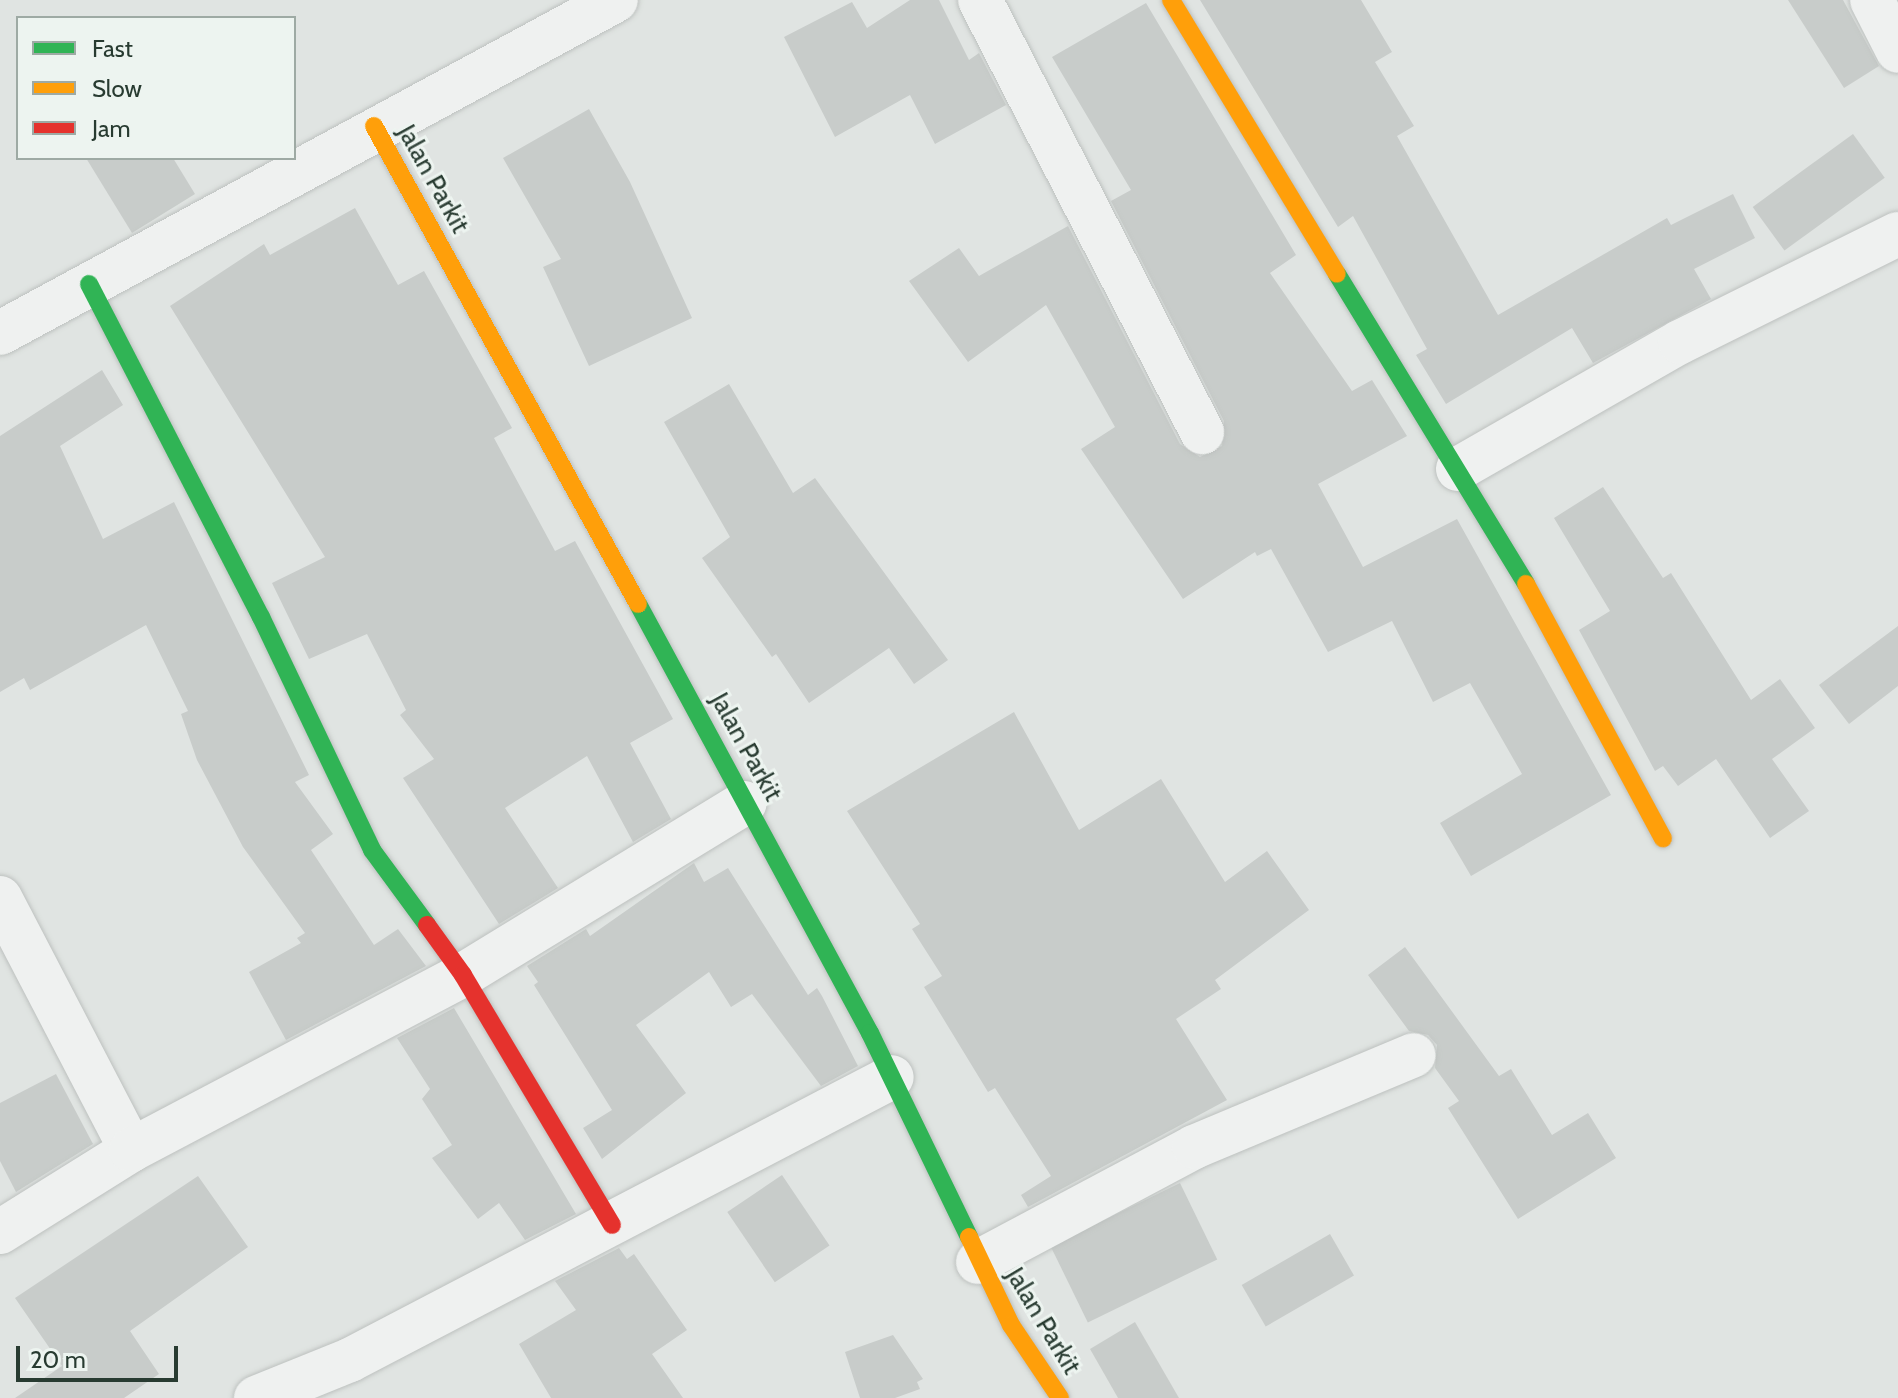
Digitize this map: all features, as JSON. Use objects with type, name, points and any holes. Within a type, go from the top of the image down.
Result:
[{"type":"street","points":[[0,333],[374,126],[616,0]]},
{"type":"street","points":[[980,0],[1202,432]]},
{"type":"street","points":[[1171,0],[1287,197],[1458,469],[1663,838]]},
{"type":"street","name":"Jalan Parkit","points":[[374,126],[892,1077],[978,1262],[1011,1325],[1060,1398]]},
{"type":"street","points":[[1458,469],[1680,342],[1898,234]]},
{"type":"street","points":[[89,284],[261,617],[372,850],[463,975],[612,1225]]},
{"type":"street","points":[[0,1232],[131,1150],[463,975],[745,803]]},
{"type":"street","points":[[0,898],[131,1150]]},
{"type":"street","points":[[978,1262],[1194,1147],[1414,1055]]},
{"type":"street","points":[[256,1398],[350,1360],[892,1077]]},
{"type":"building","points":[[910,0],[939,0],[969,60],[979,53],[1006,105],[935,144],[910,95],[835,137],[784,37],[852,2],[867,28]]},
{"type":"building","points":[[1200,0],[1361,0],[1392,52],[1375,62],[1414,126],[1397,136],[1498,315],[1667,218],[1671,225],[1733,194],[1755,238],[1694,269],[1711,299],[1593,363],[1572,328],[1446,404],[1416,355],[1427,349],[1353,216],[1338,227]]},
{"type":"building","points":[[1788,0],[1843,0],[1879,66],[1844,88]]},
{"type":"building","points":[[1146,3],[1296,255],[1270,273],[1352,391],[1372,380],[1407,436],[1318,484],[1363,567],[1457,519],[1611,795],[1471,876],[1440,823],[1522,774],[1470,683],[1433,702],[1392,621],[1328,652],[1271,549],[1257,556],[1255,552],[1183,599],[1081,449],[1115,427],[1046,305],[968,362],[909,281],[959,248],[979,276],[1068,226],[1180,444],[1200,457],[1222,446],[1224,421],[1111,201],[1131,190],[1052,57]]},
{"type":"building","points":[[589,109],[630,182],[692,318],[589,366],[543,267],[561,259],[503,158]]},
{"type":"building","points":[[1853,134],[1885,178],[1784,251],[1753,207]]},
{"type":"building","points":[[87,160],[174,160],[195,194],[132,233]]},
{"type":"building","points":[[355,208],[398,285],[424,271],[512,428],[494,438],[555,551],[575,541],[673,719],[630,743],[671,819],[633,842],[587,756],[505,808],[558,888],[499,924],[403,778],[434,759],[400,715],[406,710],[367,634],[309,659],[272,583],[325,557],[170,306],[264,244],[270,255]]},
{"type":"building","points":[[102,370],[123,405],[60,446],[103,539],[174,502],[309,775],[295,782],[333,834],[311,850],[374,945],[398,929],[426,966],[286,1040],[249,972],[301,943],[297,938],[305,933],[243,847],[197,760],[181,714],[188,711],[146,625],[30,690],[24,678],[0,692],[0,436]]},
{"type":"building","points":[[729,384],[793,493],[815,478],[948,660],[914,684],[889,648],[809,703],[776,654],[772,657],[702,558],[730,537],[664,422]]},
{"type":"building","points":[[1603,487],[1663,578],[1671,573],[1751,700],[1780,679],[1815,728],[1772,759],[1809,811],[1770,838],[1716,759],[1678,786],[1663,766],[1655,771],[1579,630],[1610,611],[1554,518]]},
{"type":"building","points":[[1898,626],[1898,686],[1849,724],[1819,685]]},
{"type":"building","points":[[1014,712],[1079,830],[1161,779],[1225,882],[1267,851],[1309,910],[1215,980],[1221,989],[1176,1019],[1227,1100],[1028,1207],[1021,1195],[1051,1176],[995,1088],[988,1092],[924,987],[942,976],[912,929],[920,924],[847,811]]},
{"type":"building","points":[[694,863],[704,882],[728,868],[808,995],[817,988],[858,1066],[821,1086],[752,994],[731,1007],[709,972],[636,1025],[686,1093],[602,1159],[583,1128],[612,1110],[534,985],[538,982],[527,966],[586,929],[590,936]]},
{"type":"building","points":[[1405,947],[1499,1076],[1511,1069],[1552,1135],[1588,1113],[1616,1158],[1518,1219],[1448,1108],[1459,1101],[1435,1068],[1437,1045],[1428,1035],[1409,1031],[1368,975]]},
{"type":"building","points":[[454,1008],[576,1214],[525,1240],[499,1203],[478,1219],[432,1158],[452,1145],[422,1099],[430,1089],[397,1038]]},
{"type":"building","points":[[56,1074],[93,1144],[16,1192],[0,1161],[0,1103]]},
{"type":"building","points":[[782,1175],[830,1245],[775,1282],[727,1212]]},
{"type":"building","points":[[198,1176],[248,1247],[130,1331],[159,1374],[124,1398],[15,1398],[62,1366],[15,1298]]},
{"type":"building","points":[[1180,1183],[1217,1259],[1088,1323],[1051,1246]]},
{"type":"building","points":[[1330,1234],[1354,1276],[1266,1327],[1242,1285]]},
{"type":"building","points":[[619,1248],[627,1259],[634,1254],[687,1330],[652,1354],[683,1398],[551,1398],[519,1344],[576,1310],[555,1281]]},
{"type":"building","points":[[1135,1322],[1179,1398],[1118,1398],[1090,1349]]},
{"type":"building","points":[[893,1335],[923,1379],[917,1382],[920,1389],[895,1398],[860,1398],[845,1352]]},
{"type":"traffic: fast","points":[[1337,274],[1526,584]]},
{"type":"traffic: fast","points":[[89,284],[261,617],[372,850],[427,925]]},
{"type":"traffic: fast","points":[[638,604],[870,1033],[969,1237]]},
{"type":"traffic: slow","points":[[1171,0],[1337,274]]},
{"type":"traffic: slow","points":[[374,126],[638,604]]},
{"type":"traffic: slow","points":[[1526,584],[1663,838]]},
{"type":"traffic: slow","points":[[969,1237],[1011,1325],[1060,1398]]},
{"type":"traffic: jam","points":[[427,925],[463,975],[612,1225]]}]
